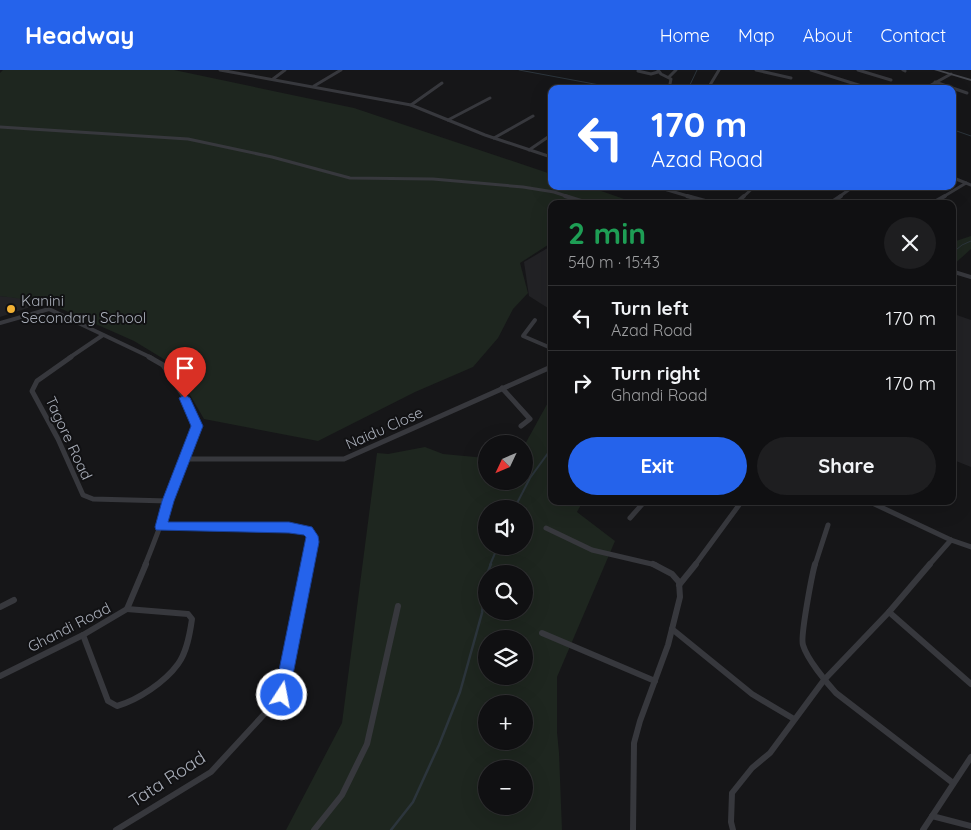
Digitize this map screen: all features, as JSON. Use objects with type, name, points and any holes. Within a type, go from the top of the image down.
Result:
[{"type":"main road","points":[[936,70],[971,80]]},
{"type":"street","points":[[221,70],[314,86],[411,106],[494,138],[548,156]]},
{"type":"street","points":[[273,79],[285,70]]},
{"type":"street","points":[[314,86],[341,70]]},
{"type":"street","points":[[670,77],[676,70]]},
{"type":"street","points":[[710,85],[719,70]]},
{"type":"street","points":[[756,70],[791,78]]},
{"type":"street","points":[[811,70],[858,85]]},
{"type":"street","points":[[858,70],[891,80]]},
{"type":"street","points":[[638,71],[651,74],[658,71],[670,77]]},
{"type":"street","points":[[931,85],[951,74]]},
{"type":"street","points":[[670,77],[672,80],[670,84]]},
{"type":"street","points":[[936,82],[942,85]]},
{"type":"street","points":[[411,106],[442,83]]},
{"type":"street","points":[[956,91],[966,93]]},
{"type":"street","points":[[448,120],[490,98]]},
{"type":"street","points":[[494,138],[533,116]]},
{"type":"street","points":[[0,127],[188,139],[272,157],[350,178],[433,179],[524,187],[554,192],[579,200]]},
{"type":"street","points":[[529,150],[548,137]]},
{"type":"street","points":[[956,178],[971,186]]},
{"type":"street","points":[[956,189],[966,183]]},
{"type":"street","points":[[668,190],[702,200]]},
{"type":"street","points":[[739,200],[751,190]]},
{"type":"street","points":[[835,200],[848,190]]},
{"type":"street","points":[[938,200],[954,190]]},
{"type":"street","points":[[956,272],[971,277]]},
{"type":"street","name":"Ghandi Road","points":[[0,323],[39,310],[49,309],[137,350],[167,370],[197,422],[168,501],[161,527],[127,609],[83,635],[0,676]]},
{"type":"street","points":[[535,320],[523,336],[548,347]]},
{"type":"street","name":"Tagore Road","points":[[103,335],[40,378],[34,383],[32,388],[58,439],[80,493],[92,500],[168,501]]},
{"type":"street","name":"Naidu Close","points":[[185,459],[344,459],[548,367]]},
{"type":"street","points":[[502,388],[530,419],[521,426]]},
{"type":"street","points":[[630,518],[641,505]]},
{"type":"street","points":[[679,585],[703,556],[715,536],[739,505]]},
{"type":"street","points":[[881,505],[951,540],[971,547]]},
{"type":"street","points":[[828,525],[811,578],[802,644],[824,680],[848,704],[952,783]]},
{"type":"street","name":"Tata Road","points":[[116,830],[210,772],[280,697],[313,542],[311,533],[307,530],[289,528],[161,527]]},
{"type":"street","points":[[546,528],[592,550],[646,562],[673,576],[679,585],[680,597],[672,629],[634,743],[633,830]]},
{"type":"street","points":[[733,830],[731,822],[732,793],[752,768],[770,753],[824,680],[889,612],[951,540]]},
{"type":"street","points":[[0,607],[14,600]]},
{"type":"street","points":[[314,830],[342,795],[367,744],[398,606]]},
{"type":"street","points":[[83,635],[108,700],[117,706],[130,702],[180,662],[192,620],[188,614],[127,609]]},
{"type":"street","points":[[889,612],[971,684]]},
{"type":"street","points":[[672,629],[752,694],[794,719]]},
{"type":"street","points":[[542,633],[655,681]]},
{"type":"street","points":[[923,830],[952,783],[971,757]]},
{"type":"street","points":[[932,816],[971,826]]},
{"type":"shaded area","points":[[3,70],[174,70],[354,108],[548,173],[548,190],[598,190],[624,199],[548,200],[548,245],[520,263],[528,293],[513,309],[498,338],[473,367],[415,392],[318,441],[204,419],[172,364],[134,341],[46,302],[0,296],[0,73]]},
{"type":"shaded area","points":[[971,236],[971,249],[956,262],[956,241]]},
{"type":"shaded area","points":[[548,248],[548,308],[529,296],[524,262]]},
{"type":"shaded area","name":"Kanini Secondary School","points":[[0,296],[22,298],[46,302],[0,317]]},
{"type":"shaded area","points":[[956,315],[971,320],[971,467],[956,461]]},
{"type":"shaded area","points":[[548,402],[548,505],[581,505],[577,512],[615,541],[557,677],[557,732],[562,830],[286,830],[342,723],[377,453],[388,454],[425,447],[443,454],[478,457],[478,490],[533,490],[533,435],[530,435]]},
{"type":"waterway","points":[[519,70],[600,85]]},
{"type":"waterway","points":[[690,85],[697,70]]},
{"type":"waterway","points":[[956,131],[971,136]]},
{"type":"waterway","points":[[956,250],[971,241]]},
{"type":"waterway","points":[[519,500],[530,478],[548,453]]},
{"type":"waterway","points":[[490,565],[494,555]]},
{"type":"waterway","points":[[391,830],[413,802],[439,745],[460,692],[480,620]]},
{"type":"place","name":"Kanini Secondary School","points":[[11,309]]},
{"type":"route","points":[[185,398],[197,422],[197,426],[168,501],[161,527],[289,528],[307,530],[313,538],[282,695]]}]
